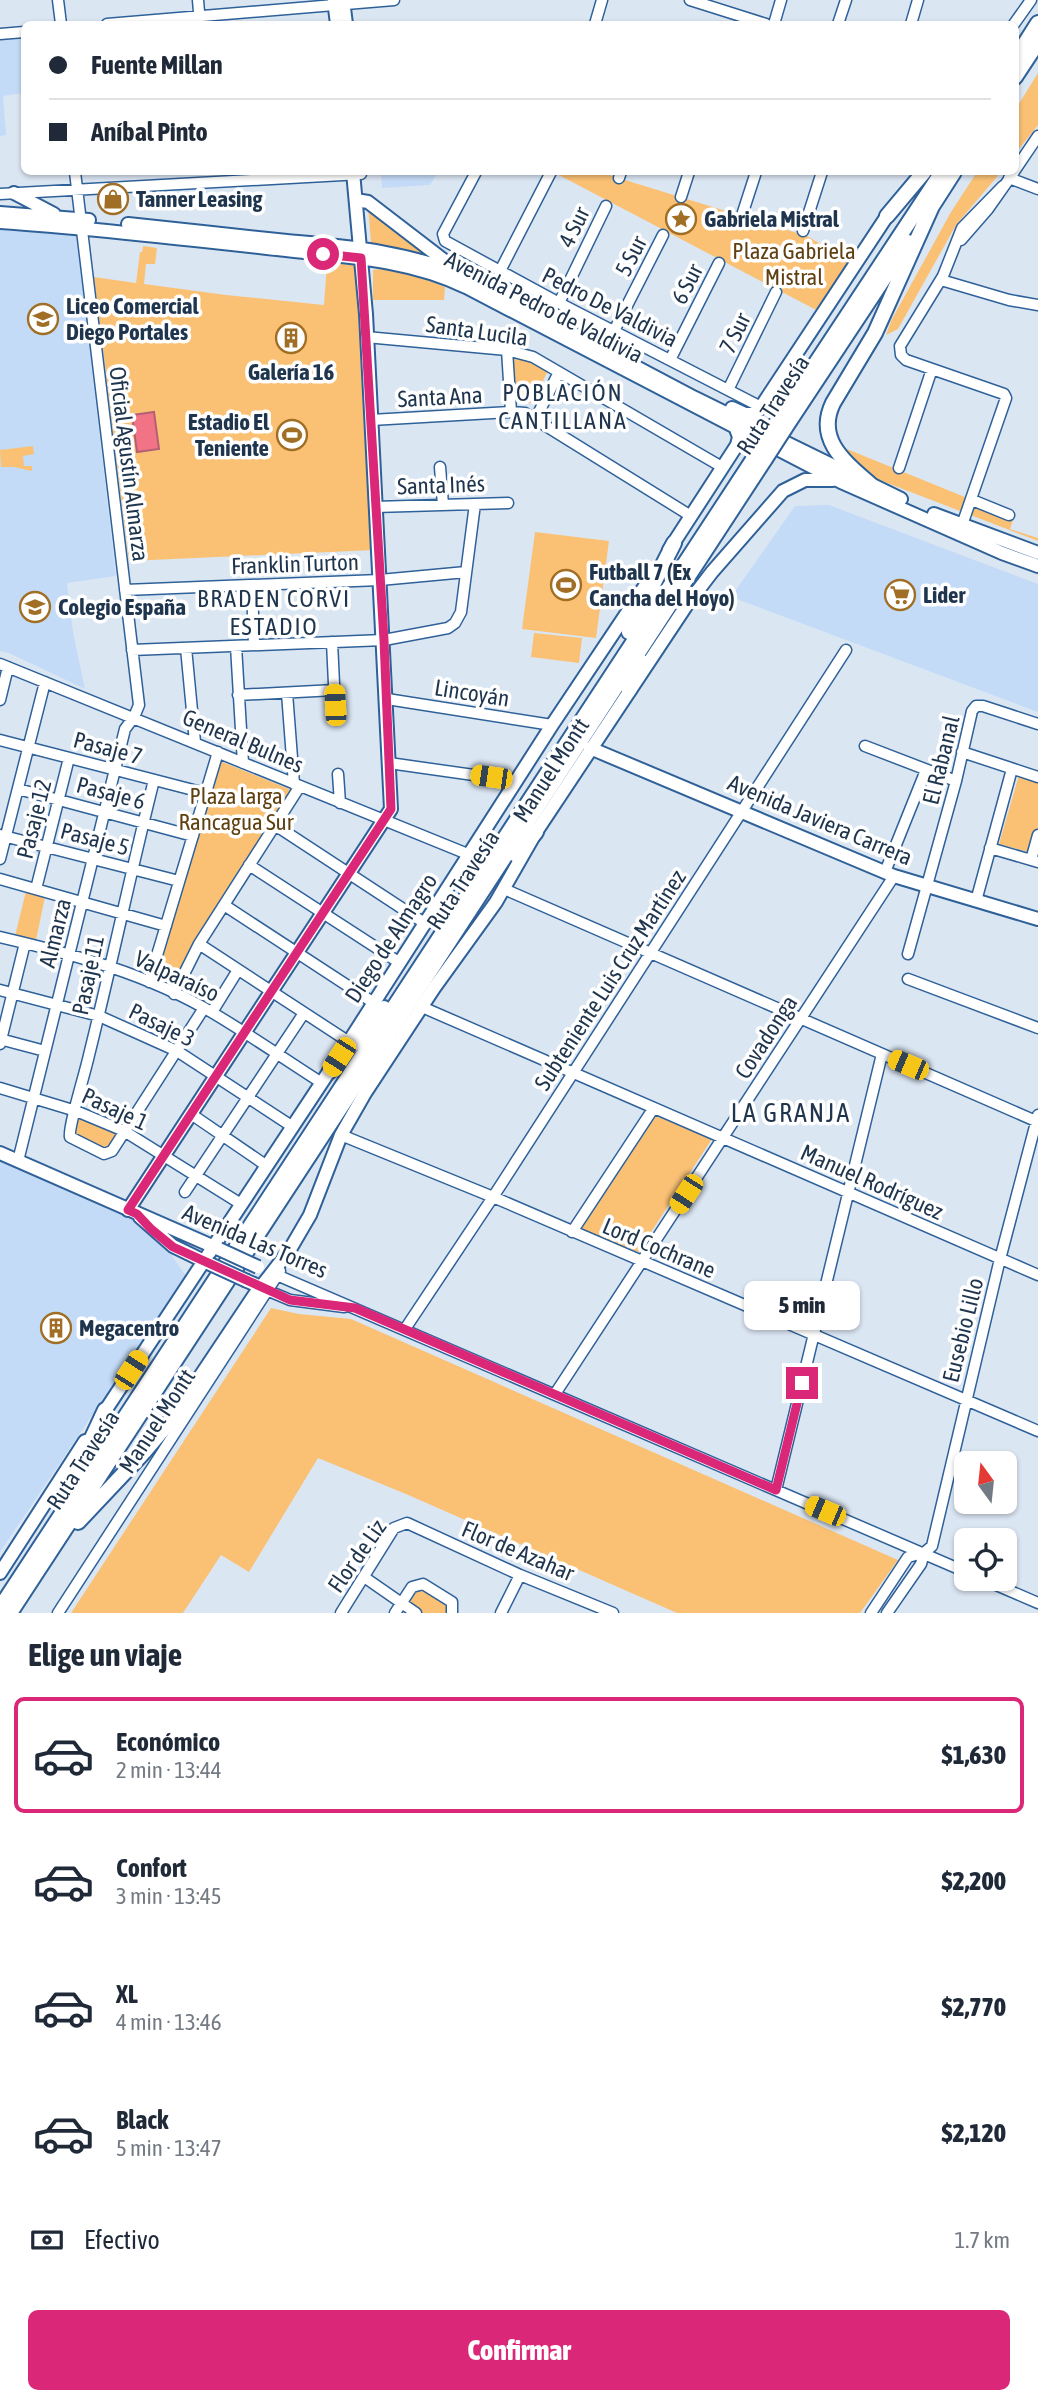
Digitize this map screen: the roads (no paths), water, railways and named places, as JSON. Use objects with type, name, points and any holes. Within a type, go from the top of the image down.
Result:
[{"type":"highway","points":[[1023,50],[1038,23]]},
{"type":"highway","points":[[887,216],[921,175]]},
{"type":"highway","name":"Ruta Travesía","points":[[0,1608],[43,1552],[486,887],[664,615],[770,441],[940,175]]},
{"type":"highway","name":"Ruta Travesía","points":[[10,1613],[43,1552],[604,685],[952,175]]},
{"type":"highway","points":[[872,485],[834,449],[828,432],[829,416],[833,403],[875,332],[933,204]]},
{"type":"highway","points":[[604,685],[674,543]]},
{"type":"highway","points":[[629,690],[664,615]]},
{"type":"highway","points":[[486,887],[536,832]]},
{"type":"highway","points":[[326,1077],[420,968]]},
{"type":"highway","points":[[43,1552],[177,1413],[265,1289]]},
{"type":"highway","points":[[43,1552],[105,1410]]},
{"type":"main road","points":[[337,21],[339,2]]},
{"type":"main road","points":[[339,2],[345,21]]},
{"type":"main road","points":[[133,1212],[163,1156],[324,913],[391,806],[366,337],[369,290],[357,175]]},
{"type":"main road","points":[[14,193],[61,217],[80,223]]},
{"type":"main road","name":"Avenida Pedro de Valdivia","points":[[359,200],[464,276]]},
{"type":"main road","points":[[0,213],[61,217]]},
{"type":"main road","points":[[652,375],[692,388],[741,413],[754,414],[887,216]]},
{"type":"main road","points":[[0,222],[80,223]]},
{"type":"main road","name":"Avenida Pedro de Valdivia","points":[[80,223],[364,254],[415,257],[464,276],[770,441]]},
{"type":"main road","name":"Avenida Pedro de Valdivia","points":[[364,254],[454,282],[736,429],[770,441]]},
{"type":"main road","name":"Diego de Almagro","points":[[0,1573],[105,1410],[216,1248],[241,1204],[349,1042],[552,725],[674,543],[738,442],[736,429]]},
{"type":"main road","points":[[770,441],[841,482],[1002,553],[1038,566]]},
{"type":"main road","points":[[770,441],[962,525],[1038,553]]},
{"type":"main road","name":"Manuel Montt","points":[[265,1289],[315,1205],[341,1135],[365,1093],[504,889],[536,832],[590,748],[700,587],[778,495],[792,484],[820,479],[841,482]]},
{"type":"main road","name":"Avenida Javiera Carrera","points":[[590,748],[890,874],[1038,919]]},
{"type":"main road","name":"Avenida Las Torres","points":[[0,1153],[275,1274]]},
{"type":"main road","name":"Avenida Las Torres","points":[[133,1212],[173,1247],[265,1289]]},
{"type":"street","points":[[58,0],[61,21]]},
{"type":"street","points":[[198,0],[200,21],[339,2],[394,0]]},
{"type":"street","points":[[595,21],[602,0]]},
{"type":"street","points":[[690,0],[706,2],[758,21]]},
{"type":"street","points":[[775,21],[781,0]]},
{"type":"street","points":[[839,21],[846,0]]},
{"type":"street","points":[[912,21],[918,0]]},
{"type":"street","points":[[1016,21],[1031,0]]},
{"type":"street","points":[[0,34],[21,32]]},
{"type":"street","points":[[1019,163],[1038,136]]},
{"type":"street","name":"Oficial Agustín Almarza","points":[[75,175],[139,705],[134,718]]},
{"type":"street","points":[[0,194],[214,177],[286,175]]},
{"type":"street","name":"Pedro De Valdivia","points":[[474,175],[442,238],[559,303],[761,407]]},
{"type":"street","points":[[500,271],[549,175]]},
{"type":"street","points":[[681,197],[688,175]]},
{"type":"street","points":[[743,212],[755,175]]},
{"type":"street","points":[[803,231],[821,175]]},
{"type":"street","points":[[887,216],[914,175]]},
{"type":"street","points":[[962,525],[1006,398],[1001,391],[904,359],[900,346],[941,280],[962,228],[1010,176],[1038,189]]},
{"type":"street","name":"4 Sur","points":[[559,303],[606,205]]},
{"type":"street","name":"5 Sur","points":[[614,331],[663,235]]},
{"type":"street","name":"6 Sur","points":[[670,360],[719,263]]},
{"type":"street","points":[[941,280],[1009,300],[1038,305]]},
{"type":"street","name":"7 Sur","points":[[728,390],[776,292]]},
{"type":"street","name":"Santa Lucila","points":[[366,337],[507,350],[533,357],[722,467]]},
{"type":"street","points":[[507,350],[511,412]]},
{"type":"street","points":[[899,468],[932,369]]},
{"type":"street","points":[[536,418],[559,372]]},
{"type":"street","name":"Santa Ana","points":[[371,420],[525,413],[691,516]]},
{"type":"street","points":[[440,467],[443,505]]},
{"type":"street","points":[[972,500],[1009,515]]},
{"type":"street","name":"Santa Inés","points":[[375,507],[508,503]]},
{"type":"street","points":[[132,650],[384,640],[442,629],[456,623],[462,608],[475,504]]},
{"type":"street","name":"Franklin Turton","points":[[125,590],[380,580],[466,572]]},
{"type":"street","points":[[252,585],[254,645]]},
{"type":"street","points":[[332,642],[335,705]]},
{"type":"street","points":[[236,646],[243,763]]},
{"type":"street","points":[[186,648],[195,743]]},
{"type":"street","name":"Subteniente Luis Cruz Martínez","points":[[405,1329],[744,811],[846,650]]},
{"type":"street","points":[[0,700],[4,666]]},
{"type":"street","name":"General Bulnes","points":[[4,666],[470,855]]},
{"type":"street","points":[[0,859],[3,835],[18,789],[45,681]]},
{"type":"street","points":[[238,695],[335,690]]},
{"type":"street","points":[[174,994],[199,944],[275,825],[297,785],[287,693]]},
{"type":"street","name":"Lincoyán","points":[[387,699],[552,725]]},
{"type":"street","name":"El Rabanal","points":[[908,954],[956,781],[972,711],[976,706],[983,706],[1038,724]]},
{"type":"street","name":"Almarza","points":[[18,1161],[125,729],[134,718]]},
{"type":"street","name":"Pasaje 7","points":[[0,740],[205,793]]},
{"type":"street","points":[[865,746],[956,781]]},
{"type":"street","points":[[149,982],[218,752]]},
{"type":"street","points":[[962,752],[1038,777]]},
{"type":"street","name":"Pasaje 12","points":[[36,889],[69,758]]},
{"type":"street","points":[[390,763],[516,781]]},
{"type":"street","points":[[976,901],[1012,769]]},
{"type":"street","name":"Covadonga","points":[[555,1394],[801,1018],[890,874],[926,770]]},
{"type":"street","points":[[338,774],[340,803]]},
{"type":"street","name":"Pasaje 11","points":[[124,1131],[108,1154],[104,1154],[70,1137],[68,1130],[76,1111],[154,780]]},
{"type":"street","name":"Pasaje 6","points":[[18,789],[193,836]]},
{"type":"street","points":[[275,825],[426,923]]},
{"type":"street","name":"Pasaje 5","points":[[3,835],[179,881]]},
{"type":"street","points":[[990,848],[1034,861],[1038,835]]},
{"type":"street","points":[[249,865],[400,963]]},
{"type":"street","points":[[0,879],[166,926]]},
{"type":"street","points":[[504,889],[1037,1119]]},
{"type":"street","points":[[224,905],[374,1003]]},
{"type":"street","name":"Valparaíso","points":[[0,937],[109,966],[149,982],[208,1010],[275,1053],[326,1077]]},
{"type":"street","points":[[25,943],[0,1040],[46,1051]]},
{"type":"street","points":[[199,944],[349,1042]]},
{"type":"street","points":[[124,1131],[177,1051],[238,970]]},
{"type":"street","points":[[908,979],[1038,1028]]},
{"type":"street","name":"Pasaje 3","points":[[0,990],[99,1016],[177,1051],[293,1126]]},
{"type":"street","name":"Manuel Rodríguez","points":[[422,1007],[1038,1275]]},
{"type":"street","points":[[185,1192],[304,1013]]},
{"type":"street","points":[[776,1490],[882,1054]]},
{"type":"street","name":"Pasaje 1","points":[[0,1088],[76,1111],[124,1131],[241,1204]]},
{"type":"street","points":[[572,1231],[653,1109]]},
{"type":"street","points":[[191,1114],[267,1166]]},
{"type":"street","name":"Eusebio Lillo","points":[[871,1613],[908,1557],[924,1553],[932,1546],[1000,1259],[1037,1119]]},
{"type":"street","name":"Lord Cochrane","points":[[341,1135],[493,1197],[1038,1431]]},
{"type":"street","name":"Avenida Las Torres","points":[[275,1274],[954,1567]]},
{"type":"street","name":"Avenida Las Torres","points":[[265,1289],[290,1300],[355,1308]]},
{"type":"street","name":"Manuel Montt","points":[[58,1613],[265,1289]]},
{"type":"street","name":"Flor de Azahar","points":[[407,1523],[598,1610],[613,1613]]},
{"type":"street","name":"Flor de Liz","points":[[341,1613],[394,1528],[407,1523]]},
{"type":"street","name":"Eusebio Lillo","points":[[887,1613],[921,1564],[924,1553]]},
{"type":"street","points":[[501,1613],[520,1575]]},
{"type":"street","points":[[364,1577],[398,1608],[416,1613]]},
{"type":"street","points":[[398,1608],[412,1587],[423,1584],[452,1602],[452,1613]]},
{"type":"street","points":[[1010,1591],[1038,1603]]},
{"type":"place","name":"Tanner Leasing","points":[[113,199]]},
{"type":"place","name":"Gabriela Mistral","points":[[681,219]]},
{"type":"place","name":"Liceo Comercial Diego Portales","points":[[43,319]]},
{"type":"place","name":"Galería 16","points":[[291,338]]},
{"type":"place","name":"Estadio El Teniente","points":[[292,435]]},
{"type":"place","name":"Futball 7 (Ex Cancha del Hoyo)","points":[[566,585]]},
{"type":"place","name":"Lider","points":[[900,595]]},
{"type":"place","name":"Colegio España","points":[[35,607]]},
{"type":"place","name":"Megacentro","points":[[56,1328]]},
{"type":"district","name":"POBLACIÓN CANTILLANA","points":[[563,406]]},
{"type":"district","name":"BRADEN CORVI ESTADIO","points":[[274,612]]},
{"type":"district","name":"LA GRANJA","points":[[791,1113]]},
{"type":"park label","name":"Plaza Gabriela Mistral","points":[[794,264]]},
{"type":"park label","name":"Plaza larga Rancagua Sur","points":[[236,809]]}]
